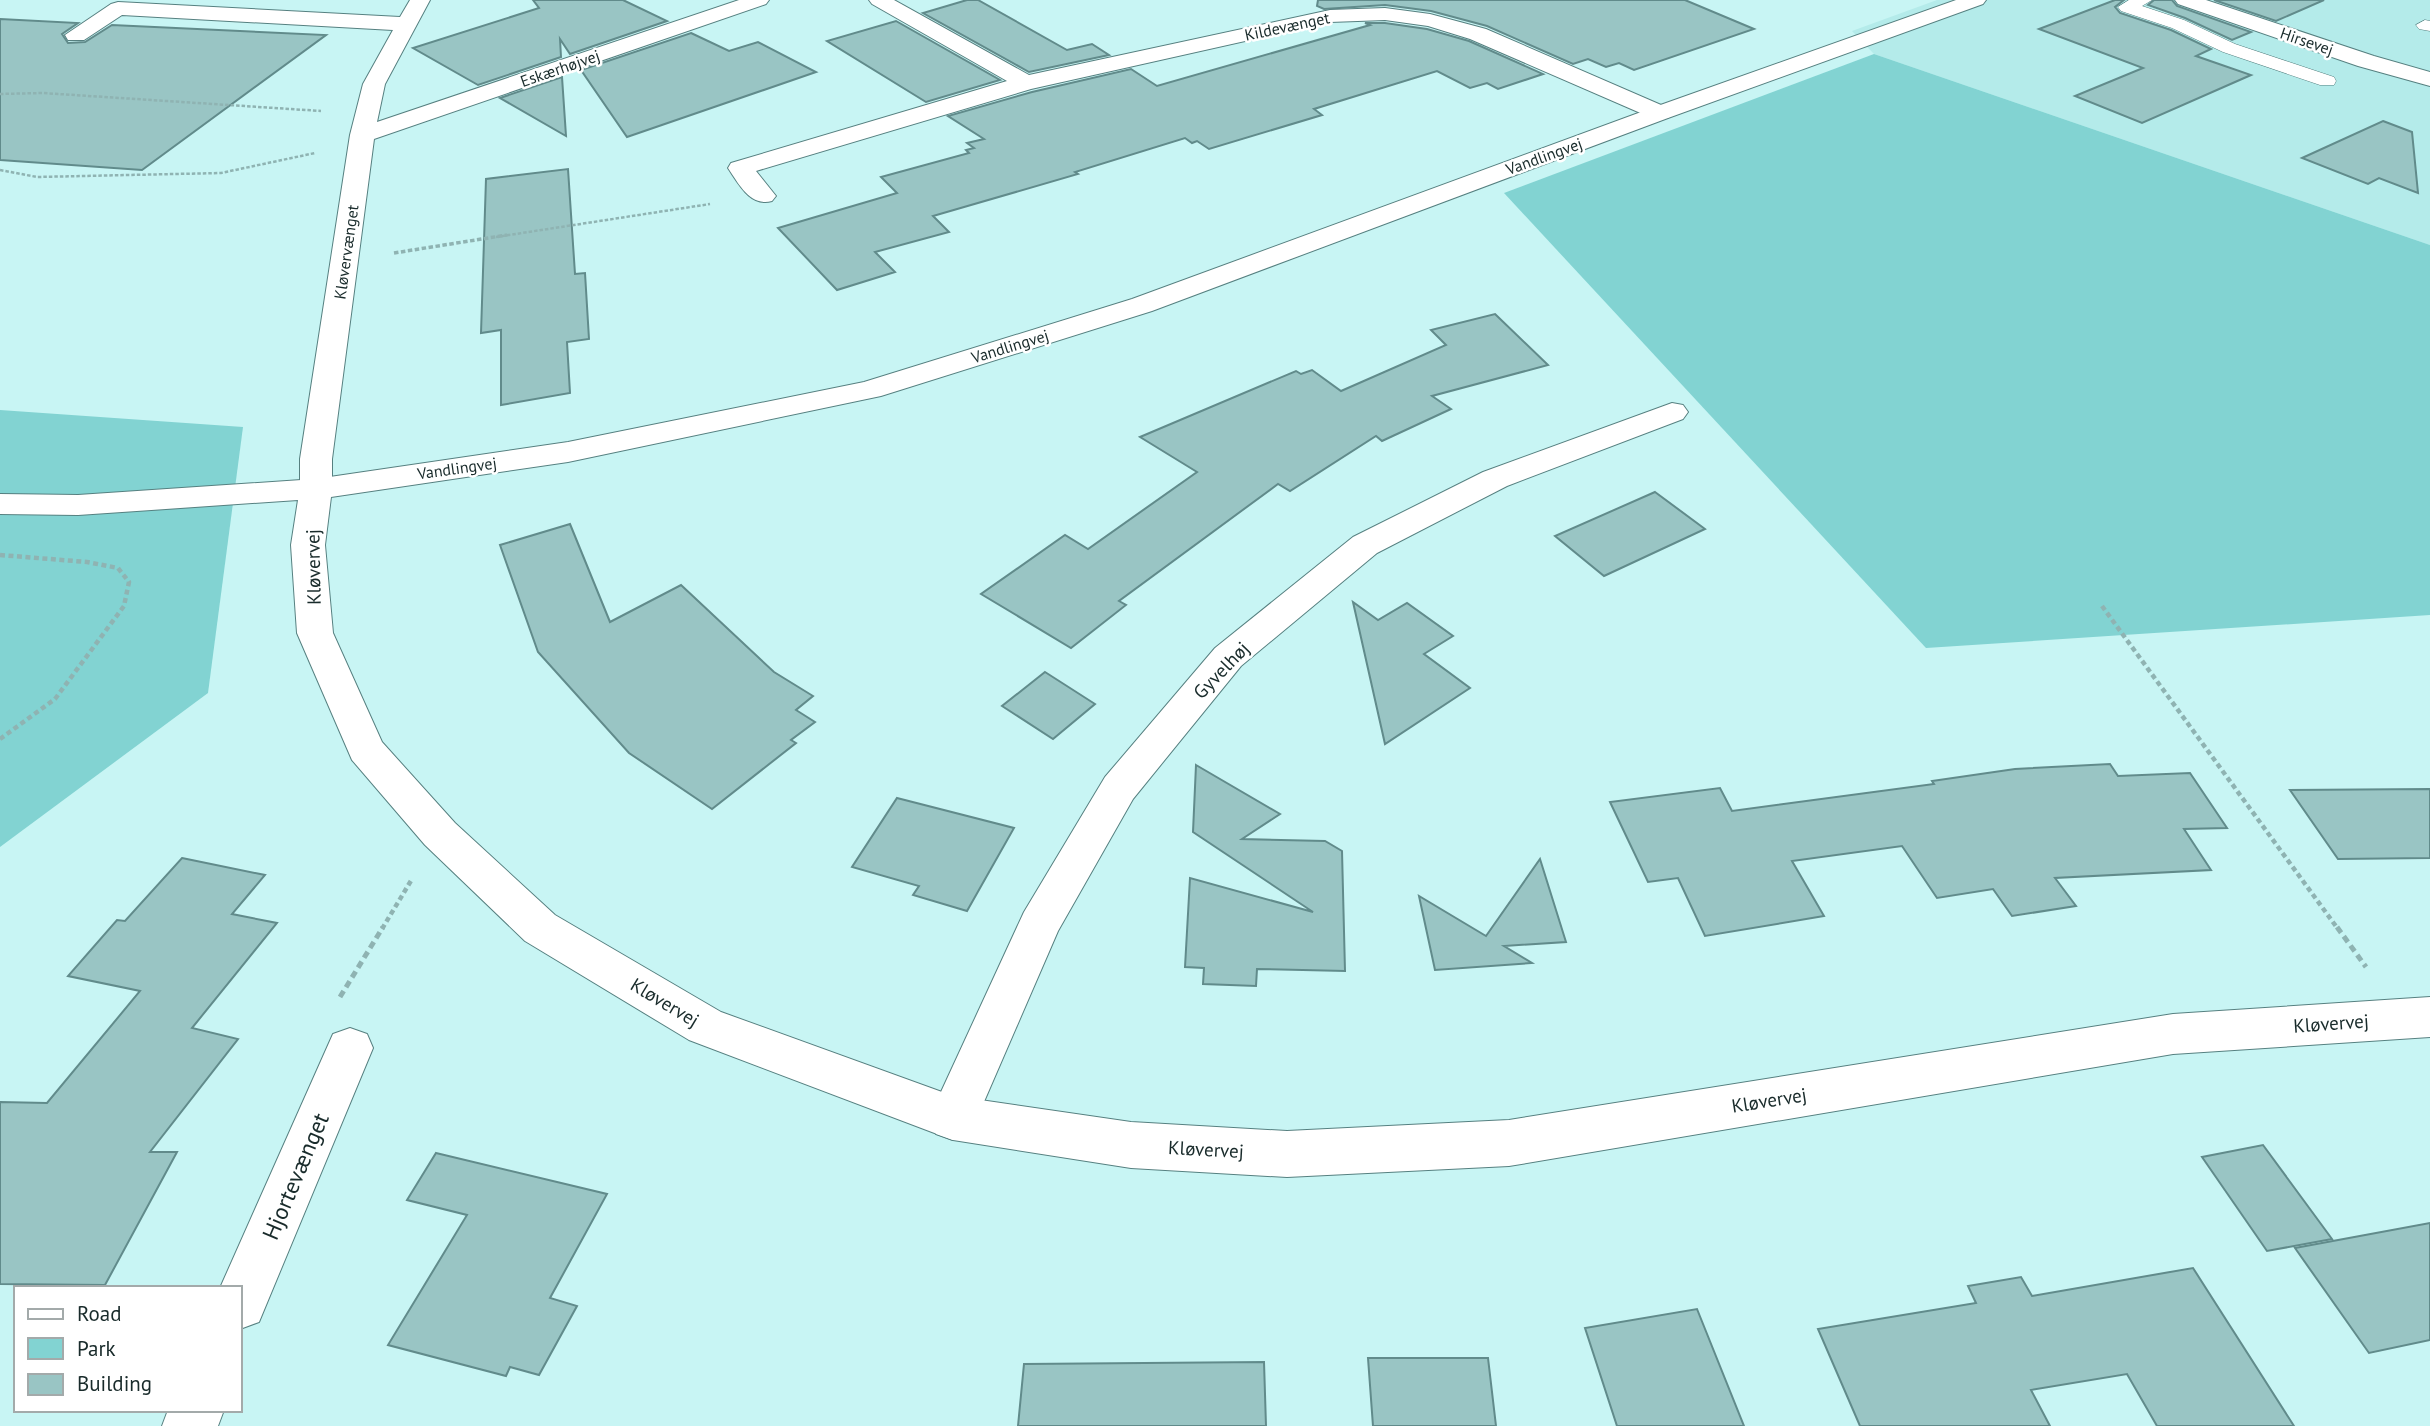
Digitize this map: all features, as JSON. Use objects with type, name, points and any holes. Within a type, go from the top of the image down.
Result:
[{"type":"street","name":"Kløvervænget","points":[[316,489],[316,459],[363,130],[374,84],[421,0]]},
{"type":"street","name":"Eskærhøjvej","points":[[363,130],[759,0]]},
{"type":"street","points":[[879,0],[1026,83]]},
{"type":"street","name":"Vandlingvej","points":[[0,504],[78,505],[316,489],[568,452],[870,390],[1142,304],[1976,0]]},
{"type":"street","name":"Hirsevej","points":[[2185,0],[2366,61],[2430,79]]},
{"type":"street","points":[[76,35],[118,8],[406,24]]},
{"type":"street","name":"Kildevænget","points":[[763,196],[740,168],[1026,83],[1330,16],[1385,14],[1430,20],[1478,34],[1660,113]]},
{"type":"street","name":"Gyvelhøj","points":[[953,1118],[1039,925],[1119,788],[1228,657],[1365,545],[1495,479],[1672,412]]},
{"type":"street","name":"Kløvervej","points":[[316,489],[308,545],[315,633],[366,750],[440,834],[540,928],[705,1026],[953,1118],[1131,1144],[1287,1154],[1509,1143],[2173,1034],[2416,1018]]},
{"type":"street","name":"Hjortevænget","points":[[242,1298],[350,1048]]},
{"type":"lane","points":[[2143,0],[2127,7],[2178,24],[2230,48],[2328,81]]},
{"type":"path","points":[[0,94],[43,93],[363,130]]},
{"type":"path","points":[[0,170],[37,177],[221,173],[363,130]]},
{"type":"path","points":[[345,261],[763,196]]},
{"type":"path","points":[[0,555],[87,562],[118,568],[129,582],[124,606],[55,699],[0,739]]},
{"type":"path","points":[[2102,606],[2416,1018]]},
{"type":"path","points":[[350,1048],[329,1015],[440,834]]},
{"type":"shaded area","points":[[1937,0],[2430,0],[2430,245],[1874,54],[1852,31]]},
{"type":"green space","points":[[1874,54],[2430,245],[2430,615],[1926,648],[1504,193]]},
{"type":"green space","points":[[0,410],[243,427],[208,693],[0,847]]},
{"type":"building","points":[[533,0],[623,0],[667,21],[570,54],[560,39],[561,57],[478,85],[413,48],[539,8]]},
{"type":"building","points":[[967,0],[978,0],[1067,50],[1092,44],[1109,55],[1029,72],[923,13]]},
{"type":"building","points":[[1318,0],[1685,0],[1754,29],[1634,70],[1619,63],[1606,67],[1588,59],[1573,64],[1487,26],[1431,11],[1385,5],[1324,9],[1317,6]]},
{"type":"building","points":[[2115,0],[2124,0],[2115,7],[2120,13],[2171,30],[2211,49],[2196,56],[2251,75],[2142,123],[2075,96],[2143,68],[2039,29]]},
{"type":"building","points":[[2154,0],[2172,0],[2177,6],[2251,32],[2232,40],[2185,18],[2148,5]]},
{"type":"building","points":[[2214,0],[2324,0],[2276,21]]},
{"type":"building","points":[[0,19],[78,23],[62,34],[68,43],[85,42],[112,25],[326,35],[142,170],[0,160]]},
{"type":"building","points":[[896,21],[1000,80],[926,102],[827,41]]},
{"type":"building","points":[[1365,23],[1427,29],[1469,41],[1543,74],[1498,89],[1487,83],[1470,88],[1437,71],[1314,109],[1322,115],[1209,149],[1197,141],[1192,143],[1185,138],[1075,172],[1078,174],[933,216],[949,232],[875,252],[895,272],[837,290],[778,228],[897,193],[881,177],[969,153],[966,150],[974,148],[967,143],[984,139],[948,116],[1032,92],[1131,69],[1157,86],[1370,25]]},
{"type":"building","points":[[691,33],[729,51],[758,42],[816,72],[627,137],[581,70]]},
{"type":"building","points":[[562,77],[566,136],[500,98]]},
{"type":"building","points":[[2383,121],[2412,132],[2418,193],[2379,178],[2368,184],[2302,158]]},
{"type":"building","points":[[568,169],[575,274],[585,273],[589,339],[567,342],[570,393],[501,405],[501,330],[481,333],[486,179]]},
{"type":"building","points":[[1495,314],[1548,365],[1432,396],[1451,409],[1382,441],[1376,436],[1290,491],[1278,484],[1119,601],[1126,605],[1071,648],[981,594],[1065,535],[1088,549],[1197,472],[1140,437],[1296,371],[1301,374],[1312,370],[1341,391],[1446,345],[1431,330]]},
{"type":"building","points":[[1655,492],[1705,529],[1604,576],[1555,536]]},
{"type":"building","points":[[570,524],[610,622],[681,585],[774,672],[813,696],[796,710],[815,722],[791,740],[796,743],[712,809],[629,753],[538,652],[500,545]]},
{"type":"building","points":[[1353,602],[1378,620],[1407,603],[1453,636],[1424,654],[1470,688],[1385,744]]},
{"type":"building","points":[[1045,672],[1095,704],[1053,739],[1002,706]]},
{"type":"building","points":[[2110,764],[2118,776],[2190,773],[2227,828],[2184,829],[2211,870],[2055,878],[2076,906],[2012,916],[1993,889],[1937,898],[1902,846],[1792,861],[1824,916],[1705,936],[1678,878],[1648,882],[1610,802],[1720,788],[1732,811],[1934,784],[1932,781],[2015,769]]},
{"type":"building","points":[[1196,765],[1280,814],[1242,839],[1325,841],[1342,851],[1345,971],[1257,969],[1256,986],[1203,984],[1204,968],[1185,967],[1190,878],[1313,912],[1193,832]]},
{"type":"building","points":[[2430,789],[2430,858],[2338,859],[2290,790]]},
{"type":"building","points":[[897,798],[1014,828],[967,911],[913,895],[919,886],[852,867]]},
{"type":"building","points":[[182,858],[265,875],[232,914],[277,923],[192,1028],[238,1039],[150,1152],[177,1152],[105,1285],[0,1284],[0,1102],[47,1103],[140,991],[68,976],[117,920],[125,921]]},
{"type":"building","points":[[1540,859],[1566,942],[1504,946],[1532,963],[1435,970],[1419,896],[1486,936]]},
{"type":"building","points":[[2263,1145],[2332,1239],[2267,1251],[2202,1157]]},
{"type":"building","points":[[436,1153],[607,1194],[550,1298],[577,1306],[539,1375],[510,1367],[506,1376],[388,1345],[467,1215],[407,1200]]},
{"type":"building","points":[[2430,1223],[2430,1340],[2369,1353],[2295,1248]]},
{"type":"building","points":[[2193,1268],[2294,1426],[2157,1426],[2127,1374],[2031,1390],[2050,1426],[1860,1426],[1818,1329],[1976,1303],[1968,1286],[2021,1277],[2032,1296]]},
{"type":"building","points":[[1697,1309],[1744,1426],[1617,1426],[1585,1328]]},
{"type":"building","points":[[1368,1358],[1488,1358],[1496,1426],[1373,1426]]},
{"type":"building","points":[[1264,1362],[1266,1426],[1018,1426],[1024,1364]]}]
